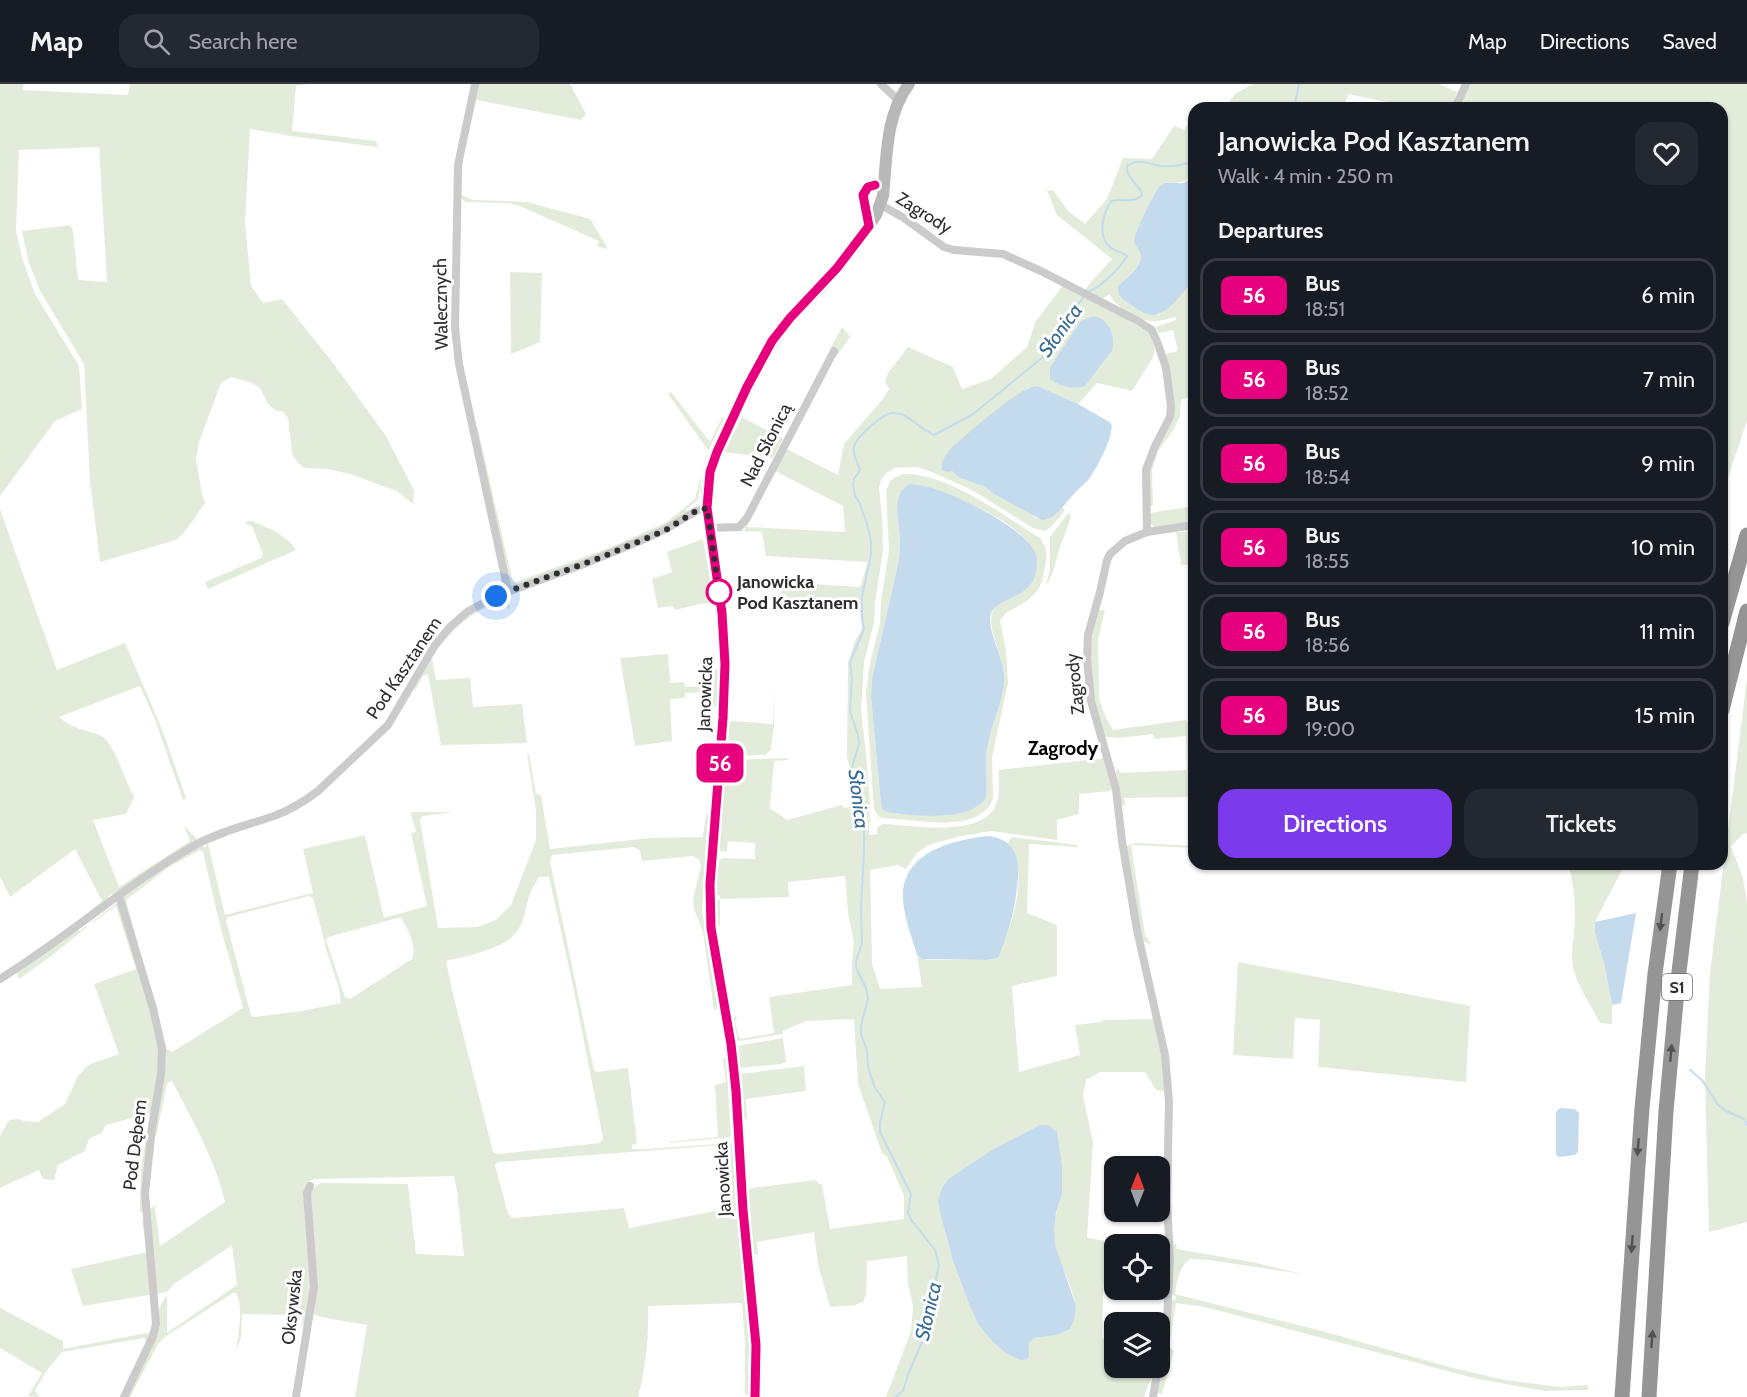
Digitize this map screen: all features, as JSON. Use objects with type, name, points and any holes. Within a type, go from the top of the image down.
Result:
[{"type":"highway","points":[[1728,602],[1747,535]]},
{"type":"highway","points":[[1728,686],[1747,611]]},
{"type":"highway","name":"S1","points":[[1622,1397],[1642,1108],[1655,974],[1669,870]]},
{"type":"highway","name":"S1","points":[[1648,1397],[1666,1111],[1691,870]]},
{"type":"street","name":"Walecznych","points":[[475,84],[458,165],[455,328],[459,364],[508,591]]},
{"type":"street","points":[[881,84],[899,101]]},
{"type":"street","name":"Janowicka","points":[[755,1397],[756,1345],[743,1210],[736,1091],[731,1044],[710,912],[725,664],[722,613],[707,508],[708,480],[713,462],[763,356],[790,318],[821,287],[852,249],[881,206],[893,114],[909,84]]},
{"type":"street","points":[[1458,102],[1466,84]]},
{"type":"street","name":"Zagrody","points":[[881,206],[904,218],[944,247],[954,250],[1003,254],[1138,321],[1152,330],[1167,368],[1172,411],[1146,470],[1145,526],[1147,532],[1118,545],[1107,560],[1088,635],[1087,672],[1091,701],[1116,789],[1137,930],[1165,1054],[1169,1102],[1167,1200],[1170,1261],[1167,1312]]},
{"type":"street","name":"Nad Słonicą","points":[[709,528],[738,527],[747,518],[834,351]]},
{"type":"street","name":"Pod Kasztanem","points":[[0,979],[151,873],[200,842],[281,813],[318,791],[388,724],[429,654],[449,628],[477,606],[508,591],[602,557],[666,530],[696,511],[707,508]]},
{"type":"street","points":[[1147,532],[1188,526]]},
{"type":"street","name":"Pod Dębem","points":[[119,896],[153,1008],[161,1041],[162,1060],[145,1193],[156,1324],[153,1336],[124,1397]]},
{"type":"street","name":"Oksywska","points":[[296,1397],[315,1274],[307,1193],[310,1186]]},
{"type":"street","points":[[1153,1397],[1156,1378]]},
{"type":"green space","points":[[0,84],[24,84],[23,90],[128,95],[130,84],[308,84],[296,86],[292,131],[376,141],[378,147],[250,129],[245,222],[251,286],[263,303],[282,299],[333,363],[386,436],[414,490],[413,504],[397,491],[350,474],[328,469],[305,468],[292,454],[288,418],[284,412],[275,410],[268,404],[260,388],[252,383],[231,377],[221,383],[199,442],[196,459],[205,503],[184,533],[176,540],[100,562],[90,481],[84,364],[40,291],[28,260],[22,231],[70,225],[73,231],[78,280],[107,282],[99,147],[19,150],[16,231],[23,261],[35,294],[79,366],[82,409],[55,421],[0,496]]},
{"type":"green space","points":[[477,84],[570,84],[586,114],[581,120],[476,100],[463,156],[461,195],[473,200],[527,202],[590,219],[607,247],[606,249],[597,246],[599,241],[517,205],[466,202],[460,198],[462,156]]},
{"type":"green space","points":[[1253,84],[1439,84],[1457,92],[1454,102],[1387,102],[1348,94],[1346,102],[1229,102],[1235,94]]},
{"type":"green space","points":[[1467,84],[1747,84],[1747,421],[1728,477],[1728,102],[1459,102]]},
{"type":"green space","points":[[1188,124],[1188,180],[1167,182],[1137,231],[1135,242],[1141,254],[1140,263],[1118,287],[1147,314],[1159,315],[1188,286],[1188,397],[1181,400],[1180,416],[1174,429],[1158,451],[1152,470],[1153,505],[1150,506],[1149,465],[1170,424],[1165,354],[1178,351],[1173,330],[1159,333],[1156,327],[1176,320],[1176,317],[1155,321],[1140,319],[1122,308],[1109,294],[1103,299],[1084,290],[1112,259],[1057,215],[1047,191],[1053,190],[1068,211],[1085,224],[1107,199],[1123,158],[1152,159],[1174,126],[1184,130]]},
{"type":"green space","points":[[510,272],[542,273],[540,342],[511,354]]},
{"type":"green space","points":[[1064,284],[1149,332],[1155,347],[1152,359],[1132,391],[1097,383],[1078,404],[1040,387],[1028,388],[954,445],[952,471],[958,477],[985,487],[1036,518],[1057,514],[1062,507],[1065,510],[1045,531],[1033,528],[972,490],[927,470],[916,467],[895,468],[886,473],[881,480],[879,488],[883,550],[874,623],[864,662],[861,709],[870,803],[869,835],[877,834],[877,828],[883,824],[943,828],[974,823],[986,817],[997,803],[999,770],[1105,758],[1112,789],[1079,794],[1079,814],[1057,820],[1057,840],[991,831],[928,845],[917,853],[906,869],[898,865],[870,870],[872,964],[880,989],[922,987],[917,955],[922,959],[930,960],[998,958],[1017,900],[1018,869],[1015,855],[1008,843],[1012,837],[1078,845],[1077,847],[1029,844],[1027,913],[1057,925],[1057,976],[1012,986],[1019,1072],[1080,1055],[1075,1025],[1102,1022],[1102,1020],[1153,1019],[1161,1055],[1165,1091],[1156,1090],[1145,1072],[1100,1072],[1086,1080],[1083,1096],[1093,1142],[1087,1238],[1104,1241],[1102,1338],[1104,1338],[1104,1378],[1152,1378],[1144,1397],[886,1397],[911,1331],[913,1306],[908,1284],[907,1256],[867,1261],[866,1295],[863,1302],[830,1307],[818,1264],[814,1232],[757,1242],[758,1255],[754,1254],[747,1191],[751,1188],[816,1180],[822,1184],[830,1229],[904,1219],[904,1196],[887,1157],[882,1153],[858,1084],[854,1019],[806,1021],[783,1031],[783,1034],[739,1041],[735,1039],[733,1018],[736,1016],[738,1036],[741,1039],[774,1033],[769,997],[852,985],[854,942],[848,913],[845,876],[788,882],[789,897],[720,899],[720,896],[714,894],[719,860],[723,858],[755,859],[755,843],[728,841],[727,851],[721,852],[720,850],[719,833],[725,763],[730,760],[787,758],[789,760],[774,761],[770,808],[787,820],[842,805],[844,808],[860,804],[847,757],[848,663],[855,641],[862,629],[860,612],[782,608],[780,594],[782,590],[795,589],[796,583],[860,587],[868,562],[766,556],[762,532],[718,530],[745,530],[740,527],[754,512],[747,527],[845,532],[843,506],[775,471],[787,449],[838,475],[844,444],[882,400],[889,389],[885,382],[888,373],[908,347],[953,367],[962,389],[991,379],[1027,347],[1036,321]],"holes":[[[1099,318],[1108,324],[1112,351],[1085,385],[1050,367],[1081,321]],[[992,1150],[1062,1194],[1055,1219],[1054,1239],[1057,1254],[1074,1298],[1075,1317],[1043,1336],[1034,1338],[1029,1343],[1028,1349],[967,1299],[953,1261],[940,1213],[942,1188],[948,1179]]]},
{"type":"green space","points":[[842,327],[850,337],[836,357],[831,347]]},
{"type":"green space","points":[[671,392],[710,442],[723,416],[724,418],[709,449],[698,500],[686,509],[688,512],[646,535],[580,562],[511,586],[476,426],[513,583],[609,548],[667,522],[695,499],[708,450],[668,394]]},
{"type":"green space","points":[[742,417],[783,439],[773,458],[724,452]]},
{"type":"green space","points":[[903,474],[921,476],[957,488],[1040,538],[1045,547],[1047,557],[1038,590],[1027,601],[1006,613],[1000,621],[1006,650],[1008,683],[992,757],[993,799],[989,807],[978,816],[963,821],[943,823],[882,818],[874,809],[866,693],[870,663],[880,623],[889,550],[886,491],[890,481]],"holes":[[[915,484],[962,501],[1003,521],[1026,540],[1037,564],[995,606],[992,615],[991,623],[1003,668],[1004,686],[986,750],[987,789],[947,816],[890,813],[881,804],[871,698],[872,678],[899,560],[898,501],[904,488]]]},
{"type":"green space","points":[[1188,507],[1188,524],[1154,527],[1150,523],[1150,513]]},
{"type":"green space","points":[[0,509],[57,670],[125,643],[162,729],[186,798],[183,800],[156,722],[140,686],[59,717],[70,725],[95,733],[106,740],[115,754],[134,797],[126,814],[93,820],[119,887],[190,841],[184,826],[196,838],[114,896],[112,894],[108,900],[84,916],[102,901],[75,849],[10,897],[0,877]]},
{"type":"green space","points":[[1068,513],[1071,515],[1068,525],[1053,573],[1046,585],[1050,569],[1050,537]]},
{"type":"green space","points":[[248,521],[277,532],[296,550],[208,589],[205,582],[261,558],[263,555],[252,526],[244,523]]},
{"type":"green space","points":[[1188,530],[1188,565],[1181,565],[1176,532]]},
{"type":"green space","points":[[703,539],[712,590],[710,591],[711,596],[714,596],[714,601],[674,610],[673,606],[658,608],[652,579],[672,572],[667,552]]},
{"type":"green space","points":[[504,596],[508,599],[510,608],[508,610],[505,598],[472,616],[447,637],[432,658],[436,680],[470,678],[473,707],[522,704],[527,743],[441,745],[428,674],[423,676],[415,691],[415,687],[443,639],[467,617]]},
{"type":"green space","points":[[1098,610],[1105,610],[1098,640],[1099,698],[1113,730],[1188,721],[1188,797],[1124,798],[1125,805],[1122,805],[1116,771],[1118,768],[1120,773],[1187,770],[1186,736],[1154,739],[1153,734],[1119,738],[1105,737],[1092,689],[1090,659]]},
{"type":"green space","points":[[668,654],[670,683],[684,682],[685,687],[710,686],[714,682],[715,669],[718,670],[717,707],[712,706],[713,695],[709,692],[685,693],[685,698],[670,699],[672,741],[635,746],[620,658]]},
{"type":"green space","points":[[1747,679],[1747,833],[1731,846],[1743,878],[1747,903],[1747,1222],[1709,1232],[1705,1078],[1710,973],[1723,870],[1728,870],[1728,830]]},
{"type":"green space","points":[[775,681],[774,725],[771,750],[765,755],[730,756],[725,754],[726,723],[732,721],[773,724]]},
{"type":"green space","points":[[527,753],[536,794],[541,795],[550,849],[650,838],[703,837],[706,814],[708,815],[702,910],[718,1009],[714,1010],[703,932],[694,909],[693,899],[701,866],[699,860],[693,856],[642,861],[640,851],[634,847],[552,855],[550,862],[594,1070],[597,1072],[628,1068],[637,1143],[632,1145],[632,1149],[732,1143],[749,1343],[748,1395],[745,1395],[742,1303],[648,1306],[646,1352],[638,1397],[355,1397],[367,1325],[314,1314],[317,1273],[310,1193],[322,1183],[408,1184],[416,1254],[464,1256],[454,1176],[309,1181],[306,1186],[312,1274],[307,1323],[302,1325],[303,1315],[242,1314],[241,1337],[236,1351],[240,1306],[236,1293],[233,1293],[166,1336],[158,1344],[130,1397],[127,1397],[165,1297],[167,1296],[167,1333],[237,1285],[232,1245],[174,1284],[167,1292],[156,1294],[149,1210],[157,1204],[155,1208],[160,1246],[225,1202],[209,1155],[172,1081],[167,1083],[156,1137],[155,1134],[163,1068],[123,898],[125,895],[185,854],[202,846],[206,847],[206,844],[225,835],[208,844],[225,915],[313,893],[303,849],[365,835],[384,918],[427,906],[411,833],[416,832],[412,812],[454,812],[423,816],[420,819],[438,928],[477,927],[496,920],[511,905],[536,840],[536,811]],"holes":[[[200,850],[203,852],[243,1008],[172,1052],[167,1049],[126,900],[169,867]],[[539,877],[549,877],[603,1138],[600,1143],[498,1154],[493,1152],[446,961],[485,951],[512,937],[524,917],[530,894]],[[309,896],[313,898],[341,1003],[253,1017],[226,921],[228,917]],[[401,917],[413,943],[412,959],[350,999],[345,997],[326,940],[328,937]],[[723,1145],[727,1149],[730,1208],[629,1228],[624,1208],[513,1218],[508,1214],[495,1165],[498,1162]]]},
{"type":"green space","points":[[1130,844],[1188,846],[1188,848],[1131,845],[1145,935],[1152,945],[1142,941],[1126,847]]},
{"type":"green space","points":[[1569,870],[1622,870],[1595,922],[1595,933],[1604,963],[1612,1005],[1612,1024],[1600,1023],[1581,989],[1573,968],[1575,903]]},
{"type":"green space","points":[[720,899],[720,926],[715,923],[714,902]]},
{"type":"green space","points":[[118,904],[148,996],[158,1039],[159,1073],[143,1212],[140,1212],[141,1168],[150,1113],[106,1125],[101,1133],[89,1139],[85,1151],[58,1165],[54,1180],[43,1179],[39,1170],[0,1188],[0,1136],[9,1120],[38,1122],[65,1104],[78,1076],[88,1065],[119,1054],[94,984],[136,969],[116,906],[92,923]]},
{"type":"green space","points":[[86,926],[50,957],[19,979],[17,972]]},
{"type":"green space","points":[[1238,962],[1470,1006],[1466,1082],[1318,1067],[1320,1020],[1295,1018],[1293,1059],[1233,1055]]},
{"type":"green space","points":[[783,1038],[786,1062],[739,1068],[737,1046]]},
{"type":"green space","points":[[723,1058],[726,1058],[731,1137],[670,1143],[718,1137],[715,1085],[726,1082]]},
{"type":"green space","points":[[804,1066],[806,1091],[746,1099],[747,1120],[744,1119],[739,1076],[741,1074]]},
{"type":"green space","points":[[143,1220],[149,1247],[149,1295],[83,1306],[71,1269],[147,1252]]},
{"type":"green space","points":[[1176,1244],[1177,1249],[1252,1262],[1302,1274],[1190,1259],[1181,1270],[1175,1294],[1322,1331],[1453,1368],[1505,1380],[1561,1387],[1588,1385],[1588,1390],[1545,1391],[1478,1379],[1205,1307],[1176,1303],[1170,1340],[1171,1301],[1176,1299],[1172,1294],[1173,1245]]},
{"type":"green space","points":[[0,1308],[63,1341],[63,1349],[152,1332],[147,1342],[144,1338],[62,1352],[47,1370],[35,1390],[39,1397],[28,1396],[42,1373],[0,1348]]},
{"type":"green space","points":[[1170,1347],[1174,1351],[1170,1365]]},
{"type":"green space","points":[[1159,1378],[1166,1378],[1162,1394],[1156,1392]]},
{"type":"water","points":[[1188,179],[1188,287],[1167,309],[1154,315],[1147,314],[1123,299],[1118,286],[1132,274],[1140,262],[1141,256],[1134,241],[1157,190],[1165,183],[1184,182]]},
{"type":"water","points":[[1094,316],[1108,325],[1113,340],[1112,351],[1085,386],[1071,387],[1050,379],[1050,367],[1081,321]]},
{"type":"water","points":[[1035,386],[1078,404],[1111,423],[1112,428],[1105,450],[1089,478],[1055,515],[1042,520],[985,487],[958,477],[952,471],[942,470],[945,456],[954,445],[1005,403]]},
{"type":"water","points":[[910,484],[940,491],[978,508],[1014,530],[1027,541],[1037,557],[1034,578],[1028,587],[997,606],[990,620],[1003,666],[1004,683],[1001,702],[987,748],[986,798],[978,806],[967,811],[941,816],[890,813],[883,810],[871,698],[872,678],[899,560],[898,501],[904,488]]},
{"type":"water","points":[[989,836],[1008,843],[1013,849],[1018,865],[1013,911],[998,958],[987,960],[922,959],[917,955],[903,899],[905,883],[910,870],[931,851],[960,841]]},
{"type":"water","points":[[1636,913],[1621,1003],[1612,1005],[1604,963],[1595,933],[1595,922]]},
{"type":"water","points":[[1560,1108],[1575,1109],[1579,1113],[1578,1152],[1575,1155],[1559,1157],[1556,1155],[1556,1112]]},
{"type":"water","points":[[1040,1125],[1048,1125],[1057,1132],[1062,1165],[1062,1194],[1056,1213],[1055,1245],[1076,1306],[1075,1317],[1070,1329],[1056,1335],[1034,1338],[1029,1343],[1029,1357],[1021,1360],[1007,1354],[978,1324],[953,1261],[938,1200],[948,1179],[992,1150]]},
{"type":"waterway","name":"Słonica","points":[[1295,102],[1299,84]]},
{"type":"waterway","name":"Słonica","points":[[1090,291],[1111,276],[1127,256],[1110,247],[1102,231],[1104,218],[1111,201],[1132,200],[1142,195],[1128,174],[1127,166],[1139,162],[1160,166],[1188,163]]},
{"type":"waterway","name":"Słonica","points":[[895,1397],[903,1391],[922,1342],[939,1265],[935,1250],[908,1213],[911,1194],[880,1132],[885,1102],[875,1088],[861,1034],[868,998],[866,988],[856,968],[862,943],[864,810],[852,767],[859,744],[850,711],[852,678],[850,662],[864,629],[862,596],[871,555],[871,541],[853,485],[860,470],[854,456],[854,447],[870,427],[888,414],[901,414],[934,435],[972,415],[1043,357],[1059,337],[1065,320],[1083,298]]},
{"type":"waterway","points":[[1690,1070],[1702,1080],[1718,1105],[1744,1119],[1747,1125]]},
{"type":"bus line","name":"56","points":[[755,1397],[756,1345],[743,1210],[736,1091],[731,1044],[710,912],[725,664],[722,613],[708,517],[707,490],[717,452],[763,356],[790,318],[821,287],[869,226],[863,195],[868,187],[875,185]]},
{"type":"place","name":"Janowicka Pod Kasztanem","points":[[719,592]]},
{"type":"district","name":"Zagrody","points":[[1063,748]]},
{"type":"route","points":[[496,596],[602,557],[666,530],[696,511],[707,508],[719,592]]}]
